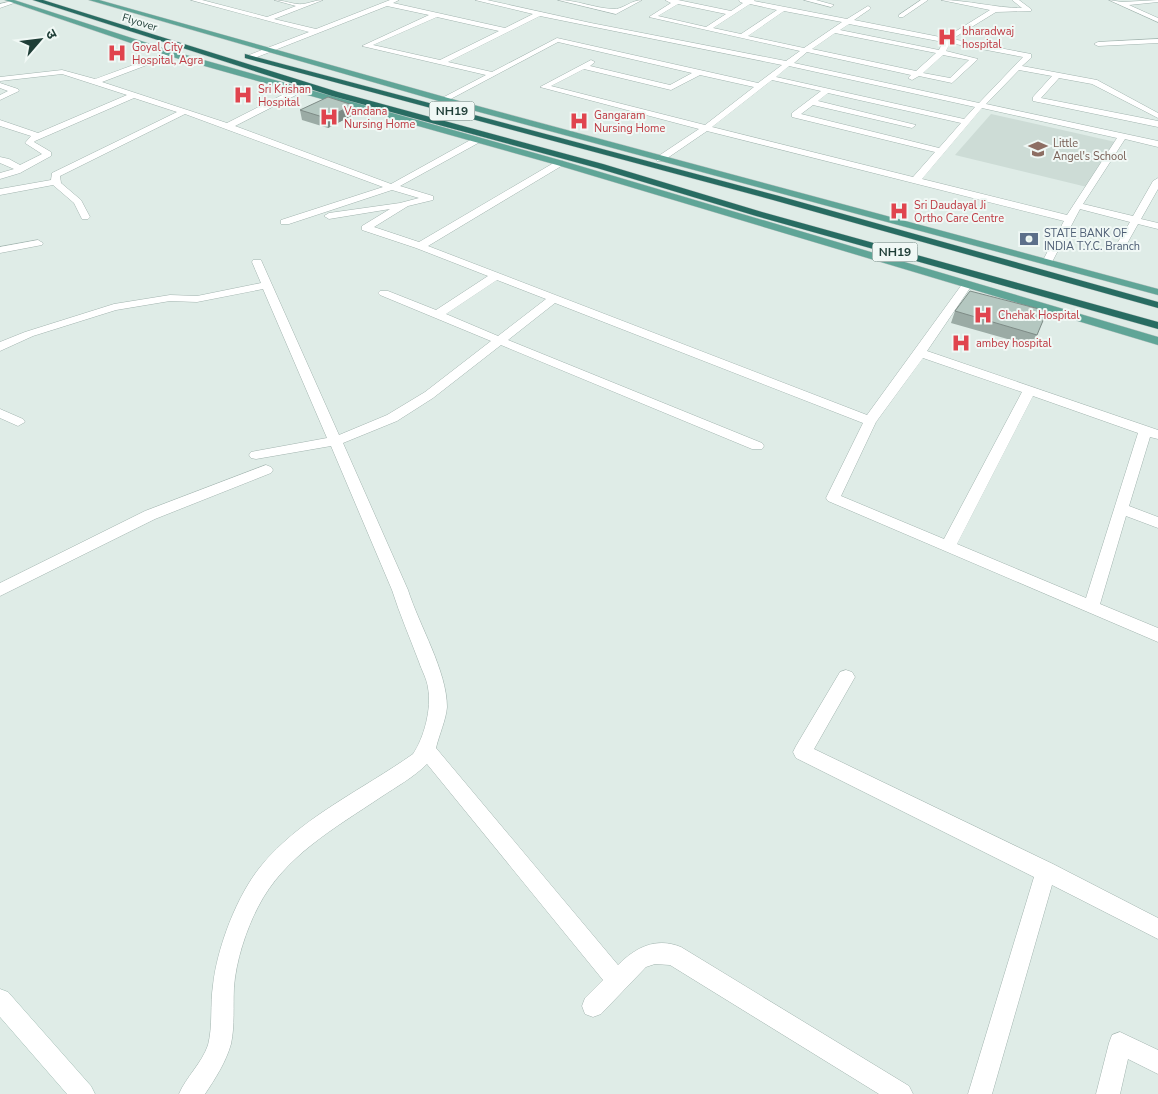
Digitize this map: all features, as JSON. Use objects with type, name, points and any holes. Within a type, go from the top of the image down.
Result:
[{"type":"highway","name":"Flyover","points":[[36,0],[241,59],[252,57]]},
{"type":"highway","name":"Flyover","points":[[59,0],[142,25]]},
{"type":"highway","name":"NH19","points":[[252,57],[656,162],[1158,306]]},
{"type":"highway","points":[[224,67],[241,59]]},
{"type":"highway","name":"NH19","points":[[241,59],[335,94],[634,176],[759,214],[1158,326]]},
{"type":"main road","points":[[97,0],[656,162],[1158,292]]},
{"type":"main road","points":[[11,1],[172,54],[224,67],[299,90],[560,163],[1158,340]]},
{"type":"street","points":[[194,0],[318,32]]},
{"type":"street","points":[[277,0],[302,6]]},
{"type":"street","points":[[268,19],[320,0]]},
{"type":"street","points":[[252,57],[396,0]]},
{"type":"street","points":[[478,0],[591,25],[788,64],[1158,144]]},
{"type":"street","points":[[561,0],[616,12]]},
{"type":"street","points":[[608,16],[639,0]]},
{"type":"street","points":[[666,0],[732,13]]},
{"type":"street","points":[[735,0],[750,1],[782,9],[948,39],[1028,56],[1019,68],[980,106],[915,181]]},
{"type":"street","points":[[807,0],[831,4]]},
{"type":"street","points":[[901,16],[925,0]]},
{"type":"street","points":[[944,0],[996,9],[993,10]]},
{"type":"street","points":[[970,0],[976,6]]},
{"type":"street","points":[[901,88],[942,52],[948,39],[993,10],[1029,10],[1015,0]]},
{"type":"street","points":[[1112,0],[1157,19]]},
{"type":"street","points":[[1122,4],[1158,0]]},
{"type":"street","points":[[0,6],[11,1]]},
{"type":"street","points":[[707,29],[750,1]]},
{"type":"street","points":[[677,2],[652,17],[952,81],[974,59],[835,31]]},
{"type":"street","points":[[387,4],[504,30]]},
{"type":"street","points":[[656,162],[707,127],[808,49],[868,8]]},
{"type":"street","points":[[744,36],[782,9]]},
{"type":"street","points":[[442,62],[538,14]]},
{"type":"street","points":[[436,15],[366,46],[493,74]]},
{"type":"street","points":[[591,25],[599,21]]},
{"type":"street","points":[[445,100],[557,40],[761,86]]},
{"type":"street","points":[[1098,44],[1158,41]]},
{"type":"street","points":[[610,52],[544,87],[1069,219]]},
{"type":"street","points":[[95,82],[172,54]]},
{"type":"street","points":[[583,66],[671,88],[699,72]]},
{"type":"street","points":[[1019,68],[1094,82],[1158,116]]},
{"type":"street","points":[[0,78],[62,72],[228,126],[392,187],[430,198],[405,204],[285,222],[392,187],[477,140]]},
{"type":"street","points":[[1057,75],[1036,99],[1158,124]]},
{"type":"street","points":[[771,78],[967,122]]},
{"type":"street","points":[[854,96],[869,82]]},
{"type":"street","points":[[0,85],[15,91],[0,98]]},
{"type":"street","points":[[228,126],[299,90]]},
{"type":"street","points":[[828,90],[795,116],[942,151]]},
{"type":"street","points":[[0,176],[20,169],[48,154],[29,144],[31,139],[134,95]]},
{"type":"street","points":[[812,102],[912,125]]},
{"type":"street","points":[[85,217],[78,202],[56,182],[54,178],[58,173],[183,112]]},
{"type":"street","points":[[897,140],[924,112]]},
{"type":"street","points":[[853,130],[866,115]]},
{"type":"street","points":[[0,123],[39,136]]},
{"type":"street","points":[[1048,262],[1077,205],[1122,137]]},
{"type":"street","points":[[0,160],[6,161],[20,169]]},
{"type":"street","points":[[420,246],[560,163]]},
{"type":"street","points":[[1120,247],[1158,181]]},
{"type":"street","points":[[0,192],[56,182]]},
{"type":"street","points":[[1146,203],[1158,206]]},
{"type":"street","points":[[405,204],[366,228],[420,246],[870,422]]},
{"type":"street","points":[[1077,205],[1158,226]]},
{"type":"street","points":[[0,250],[38,243]]},
{"type":"street","points":[[191,1094],[210,1063],[218,1045],[224,981],[237,931],[256,889],[287,850],[419,760],[426,750],[438,709],[437,688],[414,626],[407,613],[400,590],[386,562],[336,441],[256,262]]},
{"type":"street","points":[[437,315],[496,276]]},
{"type":"street","points":[[0,347],[29,334],[114,307],[170,298],[197,299],[267,285]]},
{"type":"street","points":[[967,285],[920,354],[870,422],[833,498],[1158,635]]},
{"type":"street","points":[[384,293],[756,446]]},
{"type":"street","points":[[256,455],[336,441],[392,418],[429,395],[554,298]]},
{"type":"street","points":[[920,354],[1151,433],[1121,509],[1091,606]]},
{"type":"street","points":[[948,546],[1028,391]]},
{"type":"street","points":[[0,413],[18,422]]},
{"type":"street","points":[[0,590],[150,515],[266,470]]},
{"type":"street","points":[[1121,509],[1158,523]]},
{"type":"street","points":[[846,677],[802,752],[1046,871],[1158,929]]},
{"type":"street","points":[[426,750],[618,981]]},
{"type":"street","points":[[980,1094],[1046,871]]},
{"type":"street","points":[[593,1006],[640,959],[655,953],[673,955],[901,1094]]},
{"type":"street","points":[[0,1000],[83,1094]]},
{"type":"street","points":[[1108,1094],[1120,1043],[1158,1062]]},
{"type":"shaded area","name":"Little Angel's School","points":[[991,114],[1120,143],[1091,188],[955,155]]},
{"type":"building","points":[[328,97],[353,105],[326,118],[300,110]]},
{"type":"building","points":[[970,291],[1047,311],[1037,335],[955,311]]},
{"type":"place","name":"bharadwaj hospital","points":[[947,37]]},
{"type":"place","name":"Goyal City Hospital, Agra","points":[[117,53]]},
{"type":"place","name":"Sri Krishan Hospital","points":[[243,95]]},
{"type":"place","name":"Vandana Nursing Home","points":[[329,117]]},
{"type":"place","name":"Gangaram Nursing Home","points":[[579,121]]},
{"type":"place","name":"Little Angel's School","points":[[1038,149]]},
{"type":"place","name":"Sri Daudayal Ji Ortho Care Centre","points":[[899,211]]},
{"type":"place","name":"STATE BANK OF INDIA T.Y.C. Branch","points":[[1029,239]]},
{"type":"place","name":"Chehak Hospital","points":[[983,315]]},
{"type":"place","name":"ambey hospital","points":[[961,343]]}]
